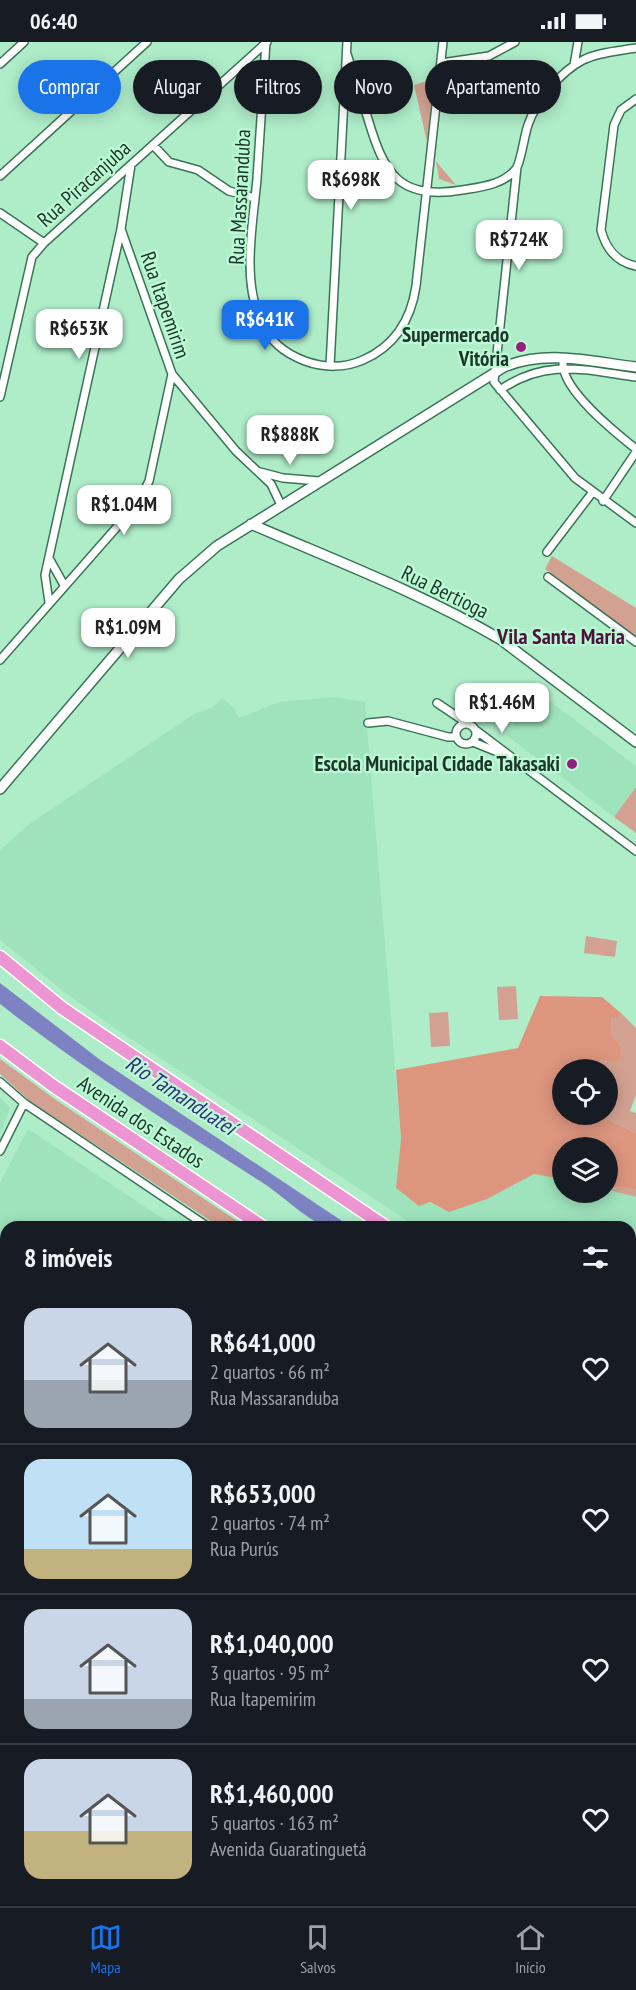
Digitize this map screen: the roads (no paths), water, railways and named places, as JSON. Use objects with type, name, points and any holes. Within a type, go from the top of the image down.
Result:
[{"type":"highway","points":[[0,957],[62,1008],[377,1221]]},
{"type":"highway","name":"Avenida dos Estados","points":[[0,1046],[52,1085],[254,1221]]},
{"type":"street","points":[[0,64],[24,42]]},
{"type":"street","points":[[0,176],[147,42]]},
{"type":"street","name":"Rua Massaranduba","points":[[266,42],[255,198],[252,280],[259,318],[275,343],[287,353],[309,362],[330,366],[352,364],[381,351],[405,325],[416,286],[436,114]]},
{"type":"street","name":"Rua Piracanjuba","points":[[0,397],[29,265],[44,243],[266,42]]},
{"type":"street","points":[[330,366],[347,42]]},
{"type":"street","name":"Rua Massaranduba","points":[[441,60],[444,42]]},
{"type":"street","points":[[462,60],[489,56],[515,42]]},
{"type":"street","points":[[574,65],[578,42]]},
{"type":"street","points":[[636,48],[593,56],[574,65],[544,97],[530,118],[517,167],[494,382],[564,467],[592,493],[636,523]]},
{"type":"street","points":[[347,54],[384,166],[400,181],[428,192],[451,192],[498,182],[517,167]]},
{"type":"street","points":[[636,99],[627,104],[614,124],[602,230],[606,246],[612,254],[620,261],[636,266]]},
{"type":"street","points":[[153,144],[169,162],[198,170],[229,190],[255,198]]},
{"type":"street","points":[[49,602],[45,575],[121,229],[131,165]]},
{"type":"street","points":[[0,213],[44,243]]},
{"type":"street","name":"Rua Itapemirim","points":[[0,660],[143,496],[149,481],[172,374],[121,229]]},
{"type":"street","points":[[0,789],[179,579],[216,546],[250,524],[495,372],[530,359],[634,367],[636,378],[563,363],[524,375],[500,390]]},
{"type":"street","points":[[563,363],[567,378],[592,410],[636,451],[603,501]]},
{"type":"street","points":[[172,374],[236,451],[277,491],[281,505]]},
{"type":"street","points":[[256,471],[283,478],[319,481]]},
{"type":"street","points":[[547,552],[592,493]]},
{"type":"street","name":"Rua Bertioga","points":[[250,524],[474,624],[500,639],[636,742]]},
{"type":"street","points":[[50,560],[64,585]]},
{"type":"street","points":[[548,577],[636,642]]},
{"type":"street","points":[[437,703],[461,719],[464,724]]},
{"type":"street","points":[[368,723],[388,721],[456,737],[461,743],[473,742],[510,758]]},
{"type":"street","points":[[456,737],[458,729],[464,724],[472,725],[510,758],[636,851]]},
{"type":"street","points":[[473,742],[477,731]]},
{"type":"street","points":[[0,1082],[24,1103],[199,1221]]},
{"type":"street","points":[[0,1151],[24,1103]]},
{"type":"water","points":[[0,983],[99,1059],[342,1221],[315,1221],[268,1186],[96,1074],[0,1004]]},
{"type":"place","name":"Supermercado Vitória","points":[[521,347]]},
{"type":"place","name":"Escola Municipal Cidade Takasaki","points":[[572,764]]},
{"type":"district","name":"Vila Santa Maria","points":[[561,636]]},
{"type":"water label","name":"Rio Tamanduateí","points":[[181,1095]]}]
